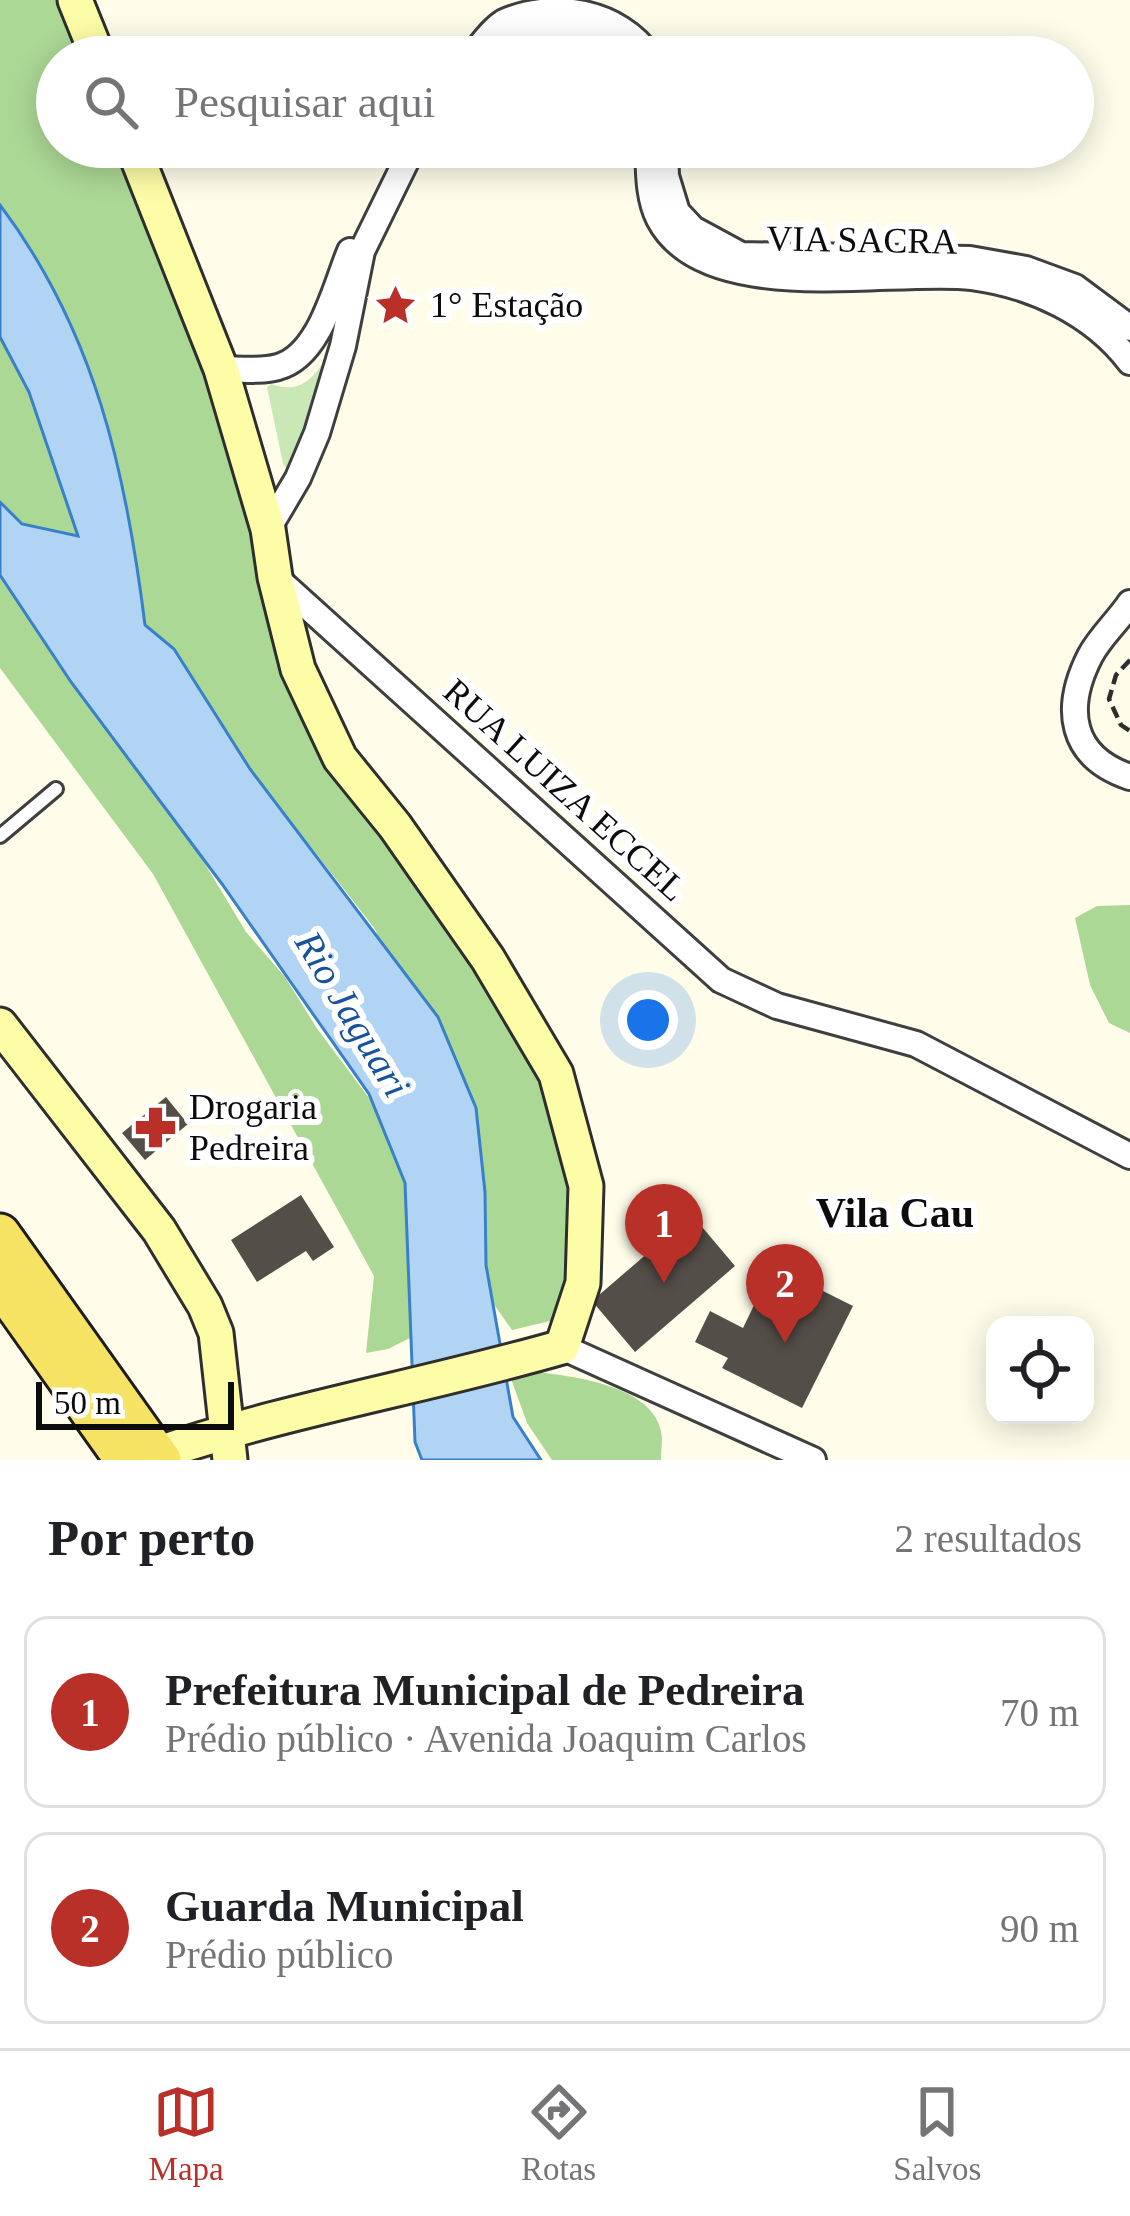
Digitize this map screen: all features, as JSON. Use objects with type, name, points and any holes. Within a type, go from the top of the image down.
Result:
[{"type":"main road","points":[[0,1234],[145,1459]]},
{"type":"main road","points":[[0,1284],[145,1459]]},
{"type":"street","points":[[75,0],[90,36]]},
{"type":"street","points":[[490,36],[501,23],[530,9],[551,6],[585,10],[617,22],[633,36]]},
{"type":"street","points":[[517,36],[546,23],[583,28],[600,36]]},
{"type":"street","points":[[142,168],[221,369],[268,529],[298,669],[340,758],[395,826],[488,959],[556,1074],[586,1186],[583,1283],[562,1347]]},
{"type":"street","points":[[268,529],[317,433],[343,346],[357,249],[392,168]]},
{"type":"street","points":[[221,369],[278,368],[298,358],[401,168]]},
{"type":"street","points":[[650,168],[652,200],[668,216]]},
{"type":"street","points":[[666,168],[668,216]]},
{"type":"street","name":"VIA SACRA","points":[[668,216],[741,255],[917,268],[1054,298],[1118,346],[1130,362]]},
{"type":"street","name":"VIA SACRA","points":[[917,268],[970,259],[1026,269],[1075,287],[1130,328]]},
{"type":"street","name":"RUA LUIZA ECCEL","points":[[275,577],[721,980],[778,1006],[916,1044],[1130,1156]]},
{"type":"street","points":[[1130,603],[1090,655],[1074,705],[1083,748],[1111,771],[1130,778]]},
{"type":"street","points":[[0,1025],[159,1230],[205,1306],[216,1333],[228,1445]]},
{"type":"street","points":[[145,1459],[228,1445],[368,1399],[562,1347],[814,1460]]},
{"type":"lane","points":[[0,836],[56,789]]},
{"type":"path","points":[[1130,660],[1116,675],[1109,699],[1121,725],[1130,730]]},
{"type":"green space","points":[[0,0],[61,0],[78,36],[36,36],[36,168],[136,168],[224,390],[280,624],[440,906],[542,1069],[574,1190],[573,1295],[554,1320],[512,1330],[493,1303],[486,1265],[485,1192],[375,929],[250,769],[174,649],[145,625],[79,537],[22,524],[0,502]]},
{"type":"green space","points":[[331,358],[299,463],[288,470],[267,387],[304,383]]},
{"type":"green space","points":[[0,553],[152,776],[246,932],[285,977],[369,1098],[408,1177],[430,1328],[388,1349],[366,1353],[374,1276],[153,874],[0,668]]},
{"type":"green space","points":[[1130,905],[1130,1033],[1109,1023],[1090,985],[1075,918],[1097,906]]},
{"type":"green space","points":[[526,1371],[604,1384],[641,1402],[661,1431],[661,1460],[552,1460],[527,1423],[510,1376]]},
{"type":"water","name":"Rio Jaguari","points":[[0,205],[60,302],[101,405],[128,513],[145,625],[174,649],[250,769],[438,1017],[476,1108],[485,1192],[486,1265],[513,1417],[541,1460],[422,1460],[415,1442],[405,1183],[369,1094],[222,884],[71,682],[0,575],[0,502],[22,524],[78,536],[29,392],[0,337]]},
{"type":"building","name":"Drogaria Pedreira","points":[[166,1097],[188,1124],[145,1160],[122,1133]]},
{"type":"building","points":[[301,1195],[334,1247],[313,1261],[306,1251],[257,1282],[231,1240]]},
{"type":"building","points":[[692,1215],[735,1266],[635,1352],[592,1301]]},
{"type":"building","points":[[773,1266],[853,1306],[802,1408],[722,1368],[728,1358],[695,1342],[710,1311],[743,1328]]},
{"type":"place","name":"1° Estação","points":[[396,305]]},
{"type":"place","name":"Drogaria Pedreira","points":[[155,1128]]},
{"type":"place","name":"Prefeitura Municipal de Pedreira","points":[[664,1283]]},
{"type":"place","name":"Guarda Municipal","points":[[785,1343]]},
{"type":"district","name":"Vila Cau","points":[[895,1213]]}]
